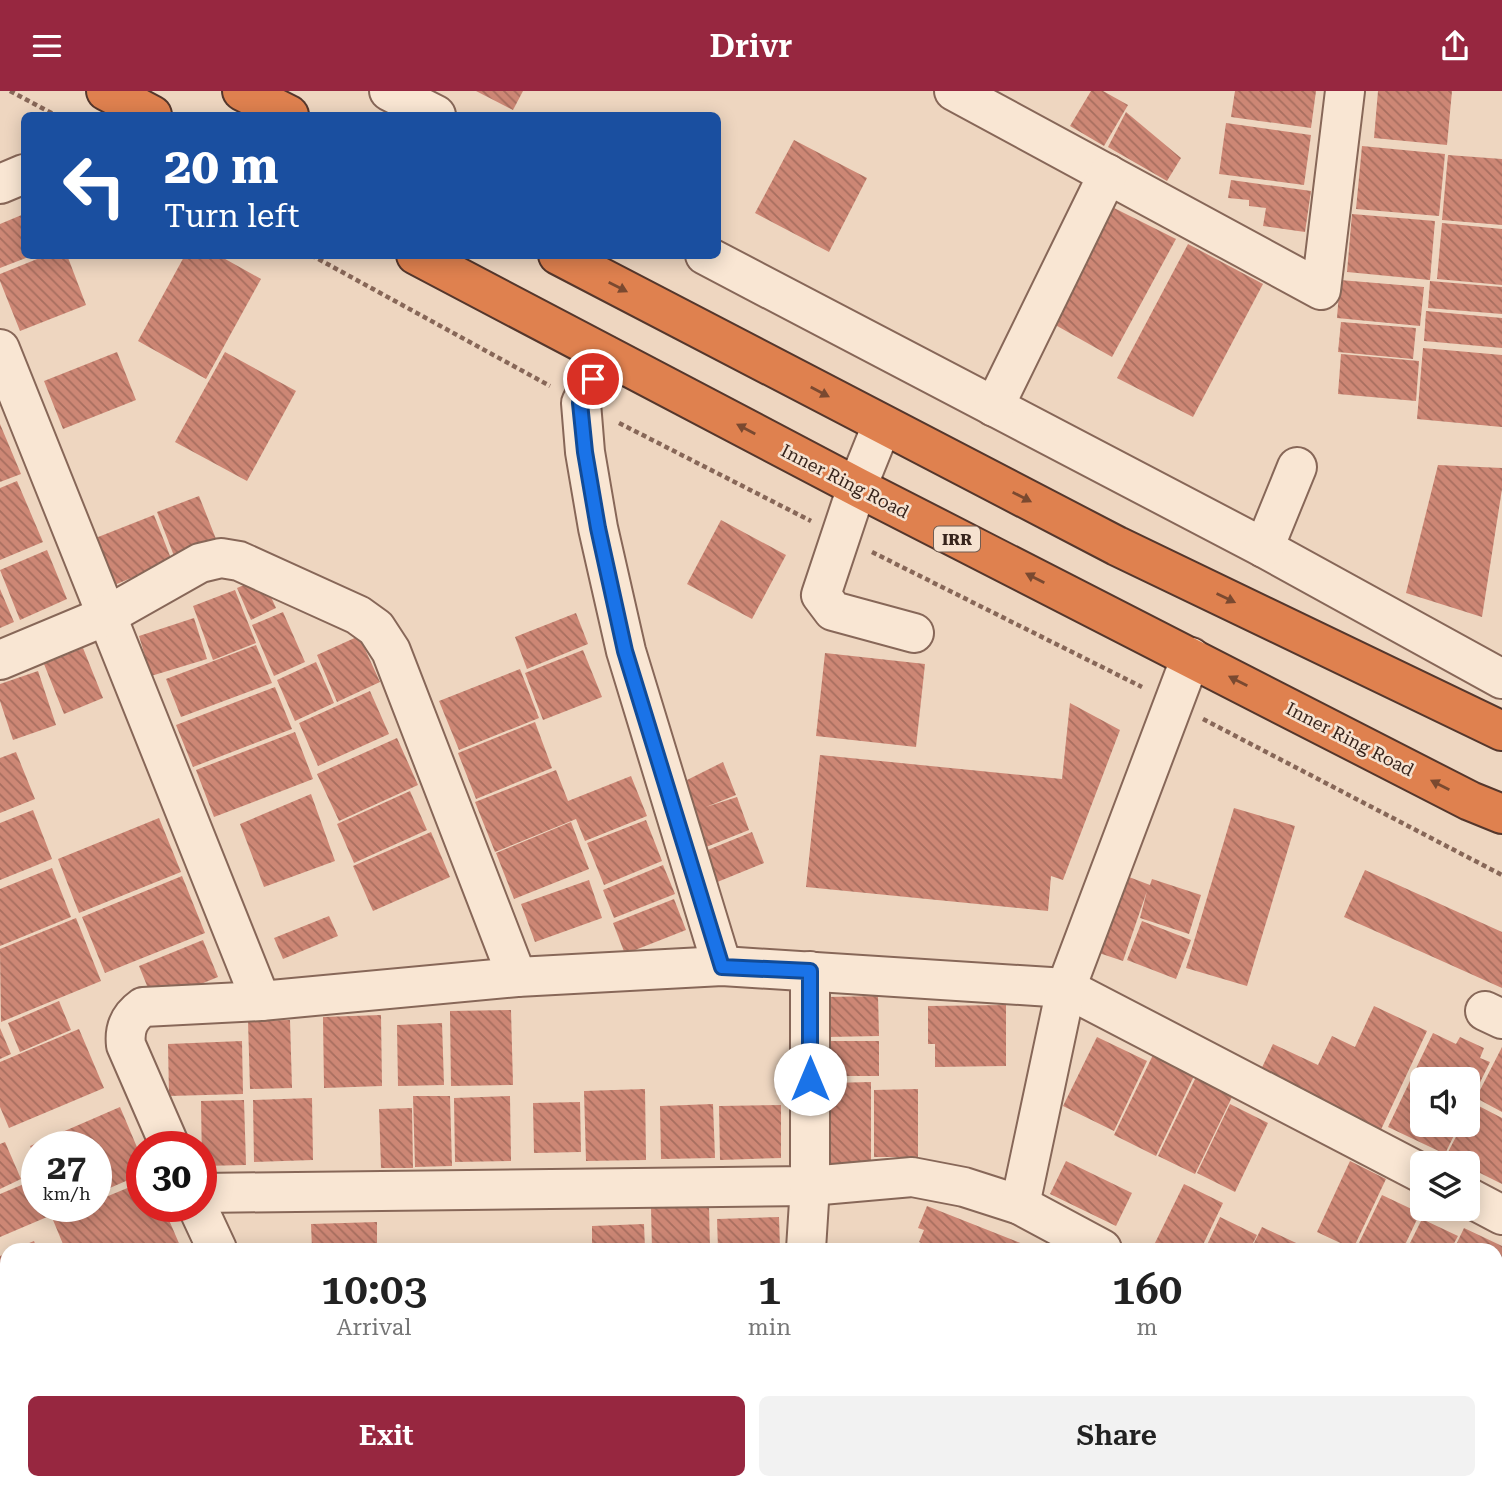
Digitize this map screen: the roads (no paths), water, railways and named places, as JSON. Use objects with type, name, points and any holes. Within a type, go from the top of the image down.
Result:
[{"type":"highway","points":[[242,91],[283,112]]},
{"type":"highway","name":"Inner Ring Road","points":[[424,259],[857,487],[1470,801],[1502,814]]},
{"type":"highway","points":[[566,259],[1117,547],[1502,730]]},
{"type":"street","points":[[378,112],[389,91],[430,112]]},
{"type":"street","points":[[954,91],[1321,290],[1345,91]]},
{"type":"street","points":[[994,407],[1108,174]]},
{"type":"street","points":[[0,184],[21,175]]},
{"type":"street","points":[[713,259],[1264,548],[1502,679]]},
{"type":"street","points":[[0,349],[261,1002]]},
{"type":"street","points":[[605,355],[580,403],[598,528],[625,651],[722,967]]},
{"type":"street","points":[[882,425],[857,487],[821,595],[833,611],[914,633]]},
{"type":"street","points":[[1264,548],[1297,467]]},
{"type":"street","points":[[0,660],[108,615],[200,563],[221,558],[239,561],[358,615],[376,628],[391,652],[517,977]]},
{"type":"street","points":[[1020,1205],[1066,988],[1191,657]]},
{"type":"street","points":[[163,1131],[126,1045],[128,1023],[134,1014],[144,1007],[261,1002],[517,977],[722,967],[1066,988],[1410,1167]]},
{"type":"street","points":[[806,1243],[810,1186],[810,971]]},
{"type":"street","points":[[217,1193],[810,1186],[912,1177],[964,1187],[1020,1205],[1091,1243]]},
{"type":"street","points":[[1480,1203],[1502,1215]]},
{"type":"street","points":[[204,1222],[214,1243]]}]
